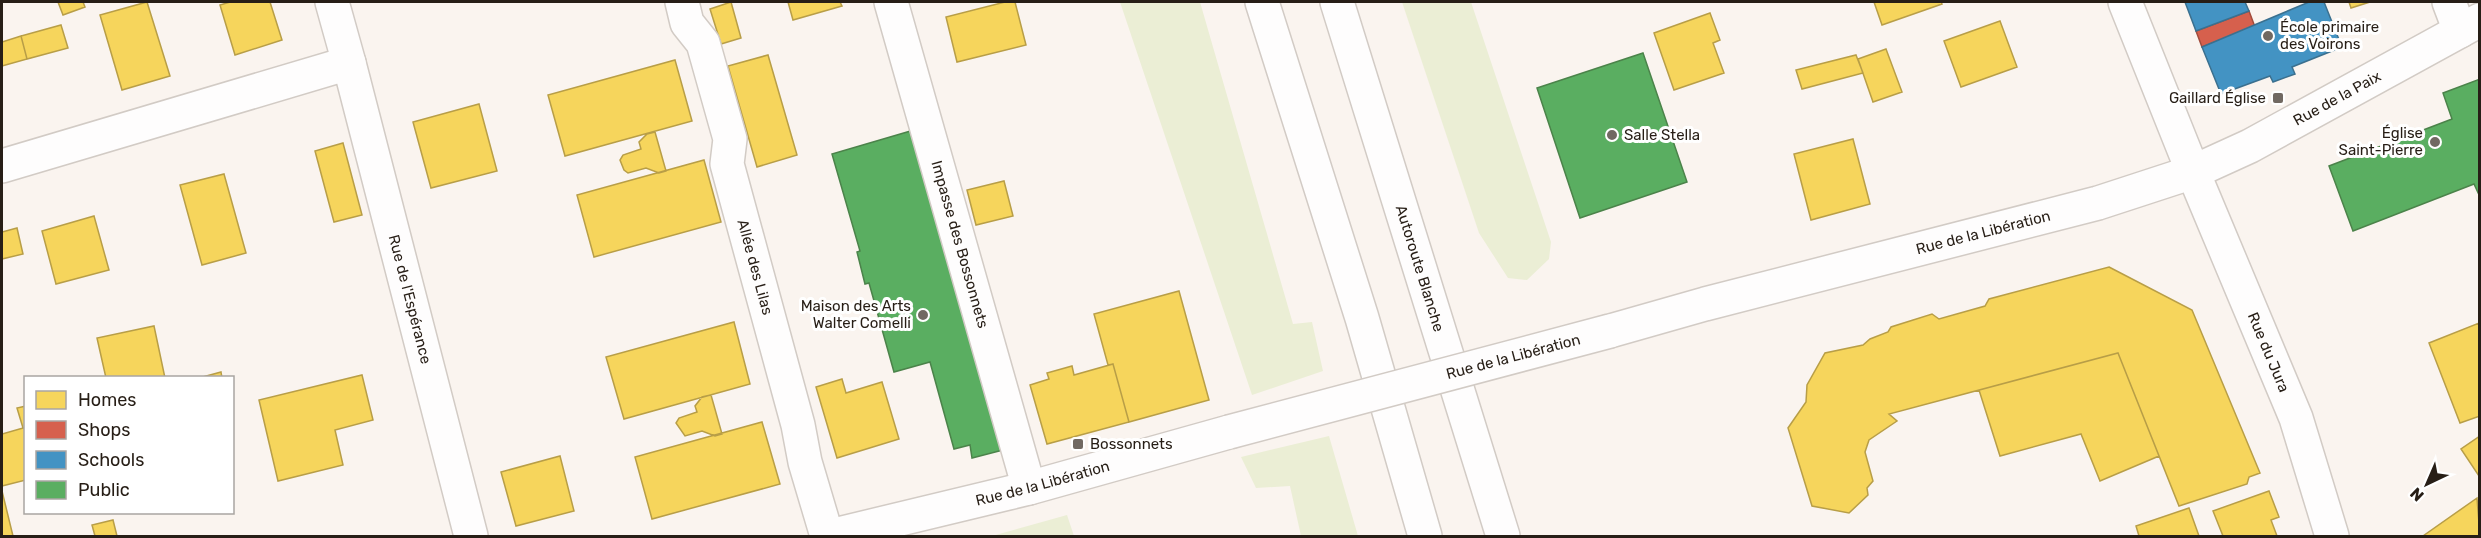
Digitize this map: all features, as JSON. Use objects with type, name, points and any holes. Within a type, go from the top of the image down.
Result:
[{"type":"main road","name":"Rue de l'Espérance","points":[[332,2],[471,537]]},
{"type":"main road","name":"Allée des Lilas","points":[[682,2],[687,22],[703,43],[730,140],[727,164],[798,425],[804,462],[829,537]]},
{"type":"main road","name":"Impasse des Bossonnets","points":[[891,2],[1029,488]]},
{"type":"main road","points":[[1262,2],[1362,318],[1425,537]]},
{"type":"main road","name":"Autoroute Blanche","points":[[1337,2],[1503,537]]},
{"type":"main road","name":"Rue du Jura","points":[[2125,2],[2193,172],[2300,427],[2332,537]]},
{"type":"main road","name":"Rue de la Paix","points":[[2193,172],[2250,146],[2463,18]]},
{"type":"main road","points":[[2,166],[349,63]]},
{"type":"main road","name":"Rue de la Libération","points":[[829,537],[1029,488],[1705,304],[2098,203],[2193,172]]},
{"type":"green space","points":[[1120,2],[1200,2],[1293,324],[1312,322],[1323,371],[1252,395]]},
{"type":"green space","points":[[1402,2],[1471,2],[1551,242],[1549,259],[1527,280],[1508,278],[1479,233]]},
{"type":"green space","points":[[1329,436],[1358,536],[1301,536],[1290,486],[1256,488],[1241,457]]},
{"type":"green space","points":[[1067,515],[1074,536],[992,536]]},
{"type":"building: Homes","points":[[58,2],[83,2],[85,7],[63,15]]},
{"type":"building: Homes","points":[[147,2],[170,76],[122,90],[100,15]]},
{"type":"building: Homes","points":[[230,2],[270,2],[282,40],[235,55],[220,5]]},
{"type":"building: Homes","points":[[731,2],[741,38],[721,44],[710,9]]},
{"type":"building: Homes","points":[[788,2],[840,2],[842,6],[793,20]]},
{"type":"building: Homes","points":[[1005,2],[1015,2],[1026,45],[957,62],[946,17]]},
{"type":"building: Homes","points":[[1874,2],[1941,2],[1942,4],[1882,25]]},
{"type":"building: Homes","points":[[2349,2],[2370,2],[2351,8]]},
{"type":"building: Homes","points":[[1710,13],[1720,40],[1713,43],[1724,73],[1674,90],[1654,33]]},
{"type":"building: Homes","points":[[2000,21],[2017,67],[1961,87],[1944,41]]},
{"type":"building: Homes","points":[[61,25],[68,48],[27,59],[21,36]]},
{"type":"building: Homes","points":[[21,36],[27,59],[2,66],[2,42]]},
{"type":"building: Homes","points":[[1886,49],[1902,92],[1873,102],[1858,59]]},
{"type":"building: Homes","points":[[768,55],[797,155],[757,167],[728,66]]},
{"type":"building: Homes","points":[[1856,55],[1863,73],[1802,89],[1796,70]]},
{"type":"building: Homes","points":[[675,60],[692,121],[565,156],[548,95]]},
{"type":"building: Homes","points":[[479,104],[497,171],[431,188],[413,122]]},
{"type":"building: Homes","points":[[655,132],[666,171],[659,173],[646,168],[628,173],[624,170],[620,160],[623,155],[641,149],[639,142],[647,134]]},
{"type":"building: Homes","points":[[1853,139],[1870,204],[1811,220],[1794,154]]},
{"type":"building: Homes","points":[[343,143],[362,215],[334,222],[315,151]]},
{"type":"building: Homes","points":[[704,160],[721,222],[594,257],[577,195]]},
{"type":"building: Homes","points":[[224,174],[246,253],[202,265],[180,185]]},
{"type":"building: Homes","points":[[1004,181],[1013,216],[976,225],[967,190]]},
{"type":"building: Homes","points":[[94,216],[109,270],[56,284],[42,231]]},
{"type":"building: Homes","points":[[17,228],[23,254],[2,259],[2,232]]},
{"type":"building: Homes","points":[[2109,267],[2192,310],[2260,473],[2249,477],[2247,484],[2179,506],[2118,353],[1889,414],[1897,421],[1869,440],[1865,452],[1873,481],[1867,488],[1868,495],[1849,513],[1812,506],[1788,428],[1806,402],[1807,385],[1825,353],[1863,345],[1870,339],[1888,332],[1891,327],[1932,314],[1939,319],[1985,306],[1989,299]]},
{"type":"building: Homes","points":[[1179,291],[1209,400],[1129,422],[1113,364],[1108,365],[1094,314]]},
{"type":"building: Homes","points":[[734,322],[750,384],[624,419],[606,357]]},
{"type":"building: Homes","points":[[2479,323],[2480,416],[2460,423],[2429,343]]},
{"type":"building: Homes","points":[[154,326],[165,376],[106,376],[97,338]]},
{"type":"building: Homes","points":[[2118,353],[2159,456],[2100,481],[2081,434],[2000,456],[1979,390]]},
{"type":"building: Homes","points":[[1113,364],[1129,422],[1047,444],[1030,385],[1049,379],[1047,373],[1072,366],[1074,375]]},
{"type":"building: Homes","points":[[221,372],[222,376],[206,376]]},
{"type":"building: Homes","points":[[362,375],[373,420],[335,430],[343,465],[278,481],[259,400]]},
{"type":"building: Homes","points":[[842,379],[846,393],[882,382],[899,439],[837,458],[816,387]]},
{"type":"building: Homes","points":[[711,395],[722,434],[715,436],[702,431],[685,436],[676,423],[679,418],[697,412],[695,406],[702,397]]},
{"type":"building: Homes","points":[[24,406],[24,428],[23,428],[17,408]]},
{"type":"building: Homes","points":[[762,422],[780,484],[652,519],[635,457]]},
{"type":"building: Homes","points":[[24,428],[24,480],[2,486],[2,434]]},
{"type":"building: Homes","points":[[2480,436],[2480,476],[2479,476],[2461,449]]},
{"type":"building: Homes","points":[[560,456],[574,511],[516,526],[501,472]]},
{"type":"building: Homes","points":[[2,491],[13,536],[2,536]]},
{"type":"building: Homes","points":[[2269,491],[2279,517],[2271,520],[2277,536],[2223,536],[2213,511]]},
{"type":"building: Homes","points":[[2477,498],[2480,536],[2423,536]]},
{"type":"building: Homes","points":[[2189,508],[2199,536],[2139,536],[2136,526]]},
{"type":"building: Homes","points":[[113,520],[117,536],[95,536],[92,525]]},
{"type":"building: Shops","points":[[2249,11],[2255,27],[2202,47],[2196,31]]},
{"type":"building: Schools","points":[[2185,2],[2245,2],[2249,11],[2196,31]]},
{"type":"building: Schools","points":[[2309,2],[2324,2],[2342,47],[2292,67],[2295,74],[2273,82],[2270,76],[2221,94],[2202,47]]},
{"type":"building: Public","name":"Salle Stella","points":[[1643,53],[1687,182],[1580,218],[1537,88]]},
{"type":"building: Public","name":"Église Saint-Pierre","points":[[2480,79],[2480,197],[2474,184],[2353,231],[2329,166],[2452,119],[2443,93]]},
{"type":"building: Public","name":"Maison des Arts Walter Comelli","points":[[914,130],[1007,449],[972,458],[970,445],[954,449],[930,362],[894,372],[869,283],[865,284],[857,252],[860,251],[832,154]]},
{"type":"place","name":"École primaire des Voirons","points":[[2268,36]]},
{"type":"place","name":"Gaillard Église","points":[[2278,98]]},
{"type":"place","name":"Salle Stella","points":[[1612,135]]},
{"type":"place","name":"Église Saint-Pierre","points":[[2435,142]]},
{"type":"place","name":"Maison des Arts Walter Comelli","points":[[923,315]]},
{"type":"place","name":"Bossonnets","points":[[1078,444]]}]
